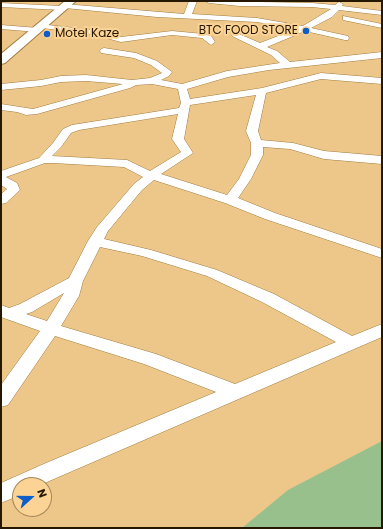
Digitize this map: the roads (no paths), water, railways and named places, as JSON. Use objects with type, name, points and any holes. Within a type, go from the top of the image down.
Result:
[{"type":"main road","points":[[2,58],[40,28],[65,5]]},
{"type":"street","points":[[187,17],[193,1]]},
{"type":"street","points":[[208,1],[240,4],[339,4],[382,13]]},
{"type":"street","points":[[240,4],[251,1]]},
{"type":"street","points":[[261,46],[304,28],[329,15],[339,4]]},
{"type":"street","points":[[1,5],[65,5],[135,9],[187,17],[257,20],[304,28],[345,38]]},
{"type":"street","points":[[329,15],[382,26]]},
{"type":"street","points":[[1,27],[92,32],[121,40],[172,33],[204,36],[211,42]]},
{"type":"street","points":[[236,36],[274,53],[288,65]]},
{"type":"street","points":[[104,51],[136,56],[154,62],[167,72],[166,74],[152,81]]},
{"type":"street","points":[[1,87],[41,83],[61,79],[86,78],[134,82],[152,81],[182,87],[227,74],[288,65],[382,55]]},
{"type":"street","points":[[313,63],[321,76]]},
{"type":"street","points":[[43,160],[46,155],[57,145],[67,131],[76,127],[262,91],[321,76],[382,81]]},
{"type":"street","points":[[1,106],[19,109],[26,112],[33,112],[127,86],[134,82]]},
{"type":"street","points":[[1,400],[51,329],[71,296],[76,281],[95,241],[102,230],[138,187],[152,175],[187,153],[178,139],[185,107],[182,87]]},
{"type":"street","points":[[230,200],[252,167],[257,155],[257,143],[252,131],[262,91]]},
{"type":"street","points":[[257,143],[293,146],[324,155],[382,160]]},
{"type":"street","points":[[1,175],[43,160],[53,159],[81,162],[100,161],[123,163],[132,165],[141,172],[230,200],[270,216],[382,254]]},
{"type":"street","points":[[1,180],[12,186],[14,190],[1,200]]},
{"type":"street","points":[[95,241],[146,253],[212,273],[268,298],[352,343]]},
{"type":"street","points":[[5,313],[26,308],[76,281]]},
{"type":"street","points":[[5,313],[150,360],[236,392]]},
{"type":"street","points":[[1,493],[382,330]]},
{"type":"place","name":"BTC FOOD STORE","points":[[306,31]]},
{"type":"place","name":"Motel Kaze","points":[[47,34]]}]
